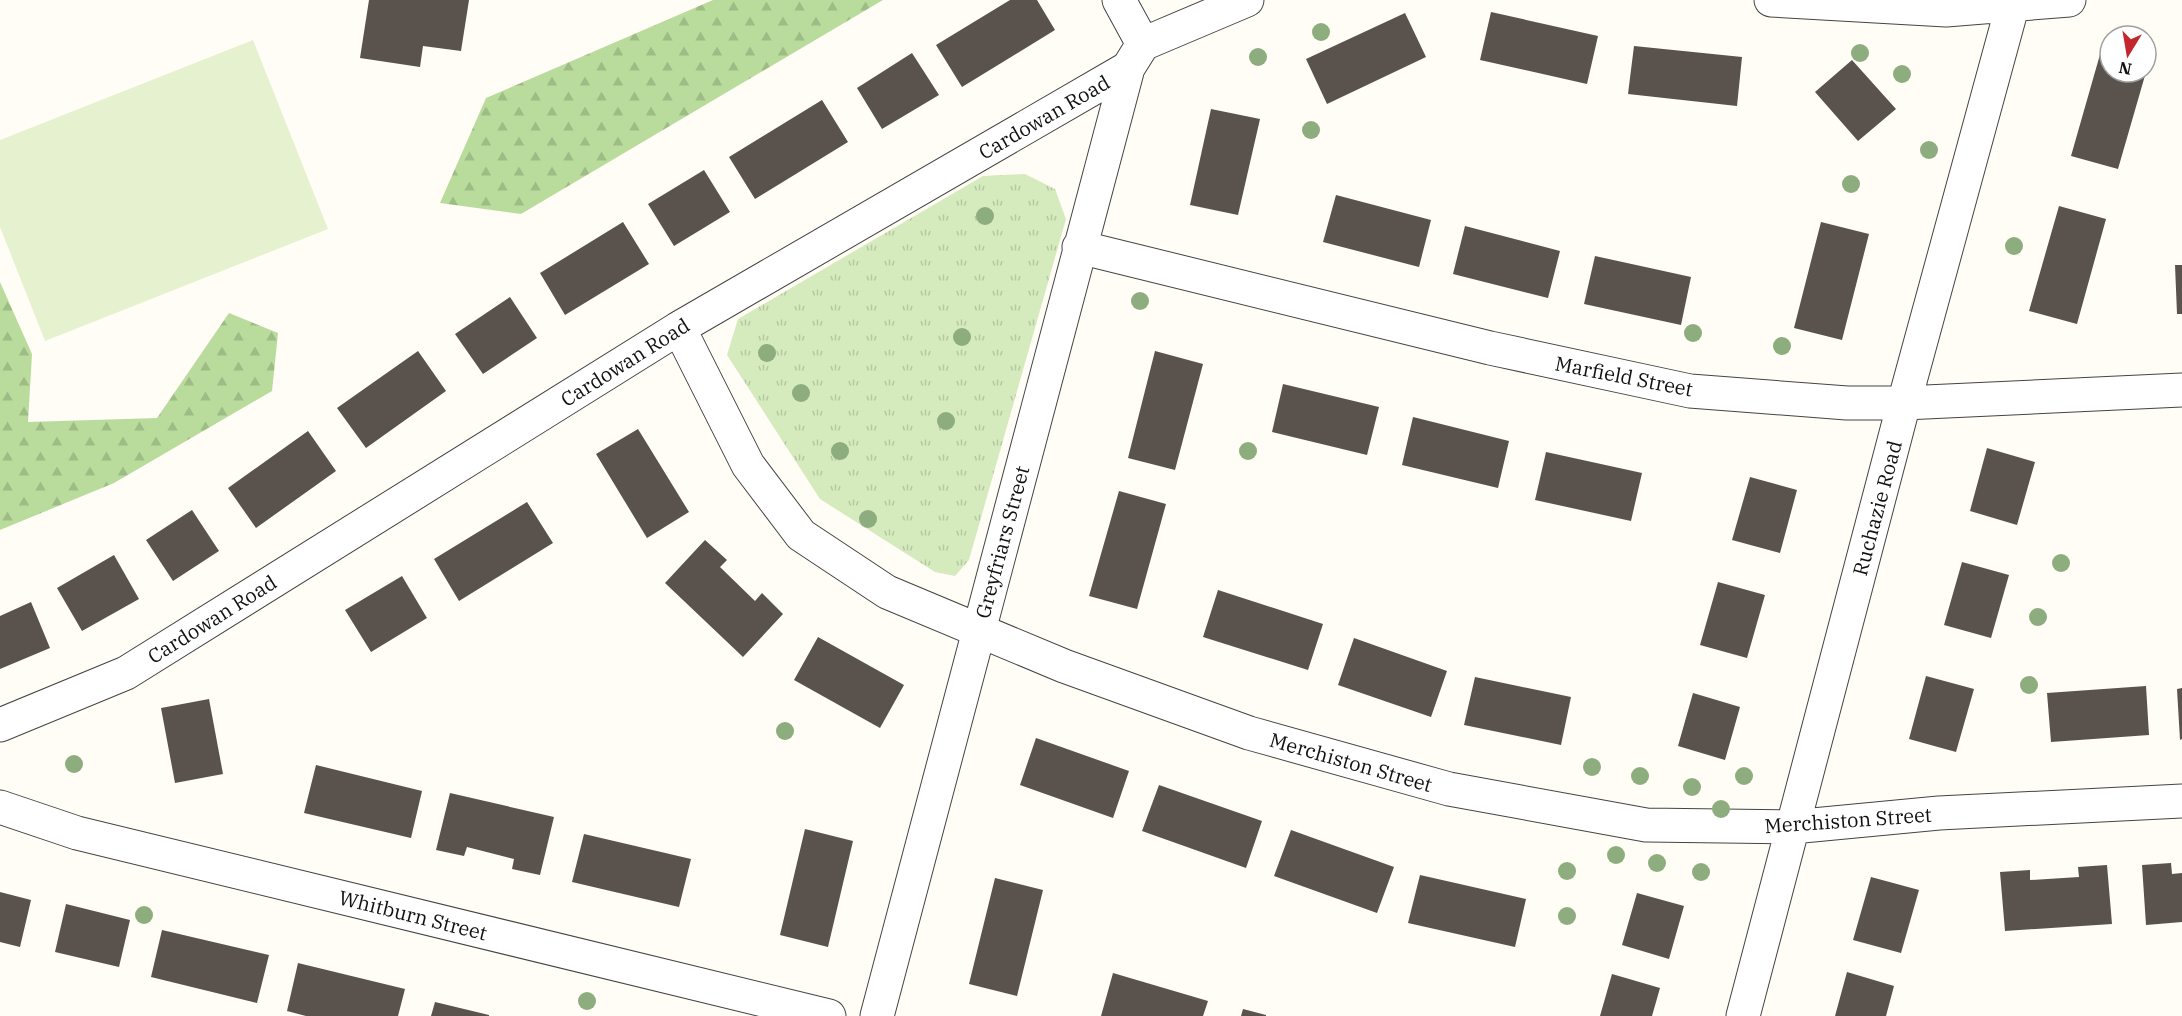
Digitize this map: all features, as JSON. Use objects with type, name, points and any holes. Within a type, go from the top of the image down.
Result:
[{"type":"street","points":[[1119,0],[1136,56]]},
{"type":"street","name":"Cardowan Road","points":[[0,725],[126,673],[679,328],[1136,56],[1247,0]]},
{"type":"street","points":[[1771,0],[1946,10],[2014,2],[2069,0]]},
{"type":"street","name":"Ruchazie Road","points":[[1743,1016],[1904,403],[2014,2]]},
{"type":"street","name":"Greyfriars Street","points":[[877,1016],[1079,248],[1136,56]]},
{"type":"street","name":"Marfield Street","points":[[1079,248],[1490,348],[1689,391],[1847,403],[1904,403],[2182,390]]},
{"type":"street","name":"Merchiston Street","points":[[679,328],[747,465],[801,535],[888,592],[978,632],[1248,733],[1449,789],[1646,825],[1792,827],[1939,813],[2182,801]]},
{"type":"street","name":"Whitburn Street","points":[[0,807],[77,833],[829,1016]]},
{"type":"green space","points":[[713,0],[883,0],[521,214],[440,203],[486,98]]},
{"type":"green space","points":[[253,40],[328,229],[45,341],[0,227],[0,140]]},
{"type":"green space","points":[[1025,174],[1055,189],[1066,219],[969,560],[955,576],[935,572],[820,499],[727,355],[738,319],[983,176]]},
{"type":"green space","points":[[0,282],[32,354],[28,422],[157,418],[229,313],[278,333],[272,391],[114,483],[0,530]]},
{"type":"building","points":[[369,0],[469,0],[461,51],[423,46],[420,67],[360,58]]},
{"type":"building","points":[[1010,0],[1037,0],[1055,30],[962,87],[936,45]]},
{"type":"building","points":[[1491,12],[1598,36],[1587,84],[1480,60]]},
{"type":"building","points":[[1405,13],[1426,57],[1327,104],[1306,59]]},
{"type":"building","points":[[1634,46],[1742,57],[1737,106],[1628,94]]},
{"type":"building","points":[[912,53],[939,95],[882,129],[857,88]]},
{"type":"building","points":[[1852,60],[1896,109],[1858,141],[1815,92]]},
{"type":"building","points":[[2098,62],[2098,84],[2143,84],[2118,169],[2071,156]]},
{"type":"building","points":[[822,100],[848,142],[755,199],[729,157]]},
{"type":"building","points":[[1211,109],[1260,119],[1238,215],[1190,205]]},
{"type":"building","points":[[704,170],[730,212],[674,246],[648,204]]},
{"type":"building","points":[[1336,195],[1431,220],[1419,267],[1323,242]]},
{"type":"building","points":[[2059,206],[2106,219],[2077,324],[2029,311]]},
{"type":"building","points":[[623,222],[649,264],[565,315],[540,273]]},
{"type":"building","points":[[1821,222],[1869,234],[1842,340],[1794,328]]},
{"type":"building","points":[[1465,226],[1560,251],[1548,298],[1453,274]]},
{"type":"building","points":[[1595,256],[1691,277],[1681,325],[1584,304]]},
{"type":"building","points":[[2175,265],[2182,265],[2182,314],[2177,314]]},
{"type":"building","points":[[510,297],[537,338],[483,374],[455,334]]},
{"type":"building","points":[[418,351],[446,391],[366,448],[337,408]]},
{"type":"building","points":[[1155,351],[1203,364],[1175,470],[1128,458]]},
{"type":"building","points":[[1283,384],[1379,407],[1367,455],[1272,432]]},
{"type":"building","points":[[1413,417],[1509,441],[1498,488],[1402,465]]},
{"type":"building","points":[[638,429],[689,512],[647,538],[596,454]]},
{"type":"building","points":[[308,431],[336,471],[256,528],[228,488]]},
{"type":"building","points":[[1987,448],[2035,462],[2017,525],[1970,511]]},
{"type":"building","points":[[1546,452],[1642,473],[1631,521],[1535,500]]},
{"type":"building","points":[[1750,477],[1797,490],[1780,553],[1732,540]]},
{"type":"building","points":[[1119,491],[1166,504],[1137,609],[1089,596]]},
{"type":"building","points":[[527,502],[553,543],[459,601],[434,559]]},
{"type":"building","points":[[192,510],[219,551],[173,581],[146,540]]},
{"type":"building","points":[[705,540],[727,560],[720,567],[755,601],[762,593],[783,614],[743,657],[665,583]]},
{"type":"building","points":[[114,555],[139,599],[82,631],[57,588]]},
{"type":"building","points":[[1962,562],[2009,575],[1991,638],[1944,625]]},
{"type":"building","points":[[402,576],[427,618],[371,652],[345,610]]},
{"type":"building","points":[[1718,582],[1765,595],[1747,658],[1700,645]]},
{"type":"building","points":[[1218,590],[1323,624],[1308,670],[1203,637]]},
{"type":"building","points":[[31,602],[50,648],[0,669],[0,616]]},
{"type":"building","points":[[818,637],[904,685],[880,728],[794,680]]},
{"type":"building","points":[[1354,638],[1447,671],[1431,717],[1338,685]]},
{"type":"building","points":[[1926,676],[1974,689],[1956,752],[1909,739]]},
{"type":"building","points":[[1475,677],[1571,697],[1561,745],[1464,725]]},
{"type":"building","points":[[2146,686],[2149,735],[2051,742],[2047,693]]},
{"type":"building","points":[[2182,688],[2182,739],[2180,740],[2177,689]]},
{"type":"building","points":[[1693,693],[1740,707],[1725,760],[1678,746]]},
{"type":"building","points":[[209,699],[223,774],[175,783],[161,708]]},
{"type":"building","points":[[1036,738],[1129,771],[1113,818],[1020,785]]},
{"type":"building","points":[[316,765],[422,791],[411,838],[304,813]]},
{"type":"building","points":[[1159,785],[1262,821],[1246,868],[1142,831]]},
{"type":"building","points":[[450,793],[554,817],[540,875],[512,869],[514,859],[467,847],[464,856],[436,850]]},
{"type":"building","points":[[805,829],[853,841],[828,947],[780,935]]},
{"type":"building","points":[[1291,830],[1394,867],[1377,913],[1274,876]]},
{"type":"building","points":[[584,834],[691,859],[679,907],[572,882]]},
{"type":"building","points":[[2171,863],[2172,874],[2182,873],[2182,922],[2146,925],[2142,865]]},
{"type":"building","points":[[2107,865],[2112,924],[2005,931],[2000,872],[2030,870],[2030,880],[2079,877],[2078,867]]},
{"type":"building","points":[[1420,875],[1526,899],[1515,947],[1408,923]]},
{"type":"building","points":[[1871,877],[1919,890],[1901,953],[1853,940]]},
{"type":"building","points":[[995,878],[1043,890],[1017,996],[969,984]]},
{"type":"building","points":[[0,892],[31,900],[20,947],[0,942]]},
{"type":"building","points":[[1637,893],[1684,906],[1669,959],[1622,945]]},
{"type":"building","points":[[66,904],[130,920],[119,967],[55,952]]},
{"type":"building","points":[[162,930],[269,955],[257,1003],[151,977]]},
{"type":"building","points":[[298,963],[405,989],[398,1016],[306,1016],[287,1011]]},
{"type":"building","points":[[1847,972],[1894,986],[1886,1016],[1835,1016]]},
{"type":"building","points":[[1113,973],[1208,1001],[1203,1016],[1101,1016]]},
{"type":"building","points":[[1612,974],[1660,988],[1652,1016],[1600,1016]]},
{"type":"building","points":[[435,1002],[489,1015],[489,1016],[431,1016]]},
{"type":"building","points":[[1243,1009],[1266,1015],[1266,1016],[1241,1016]]}]
